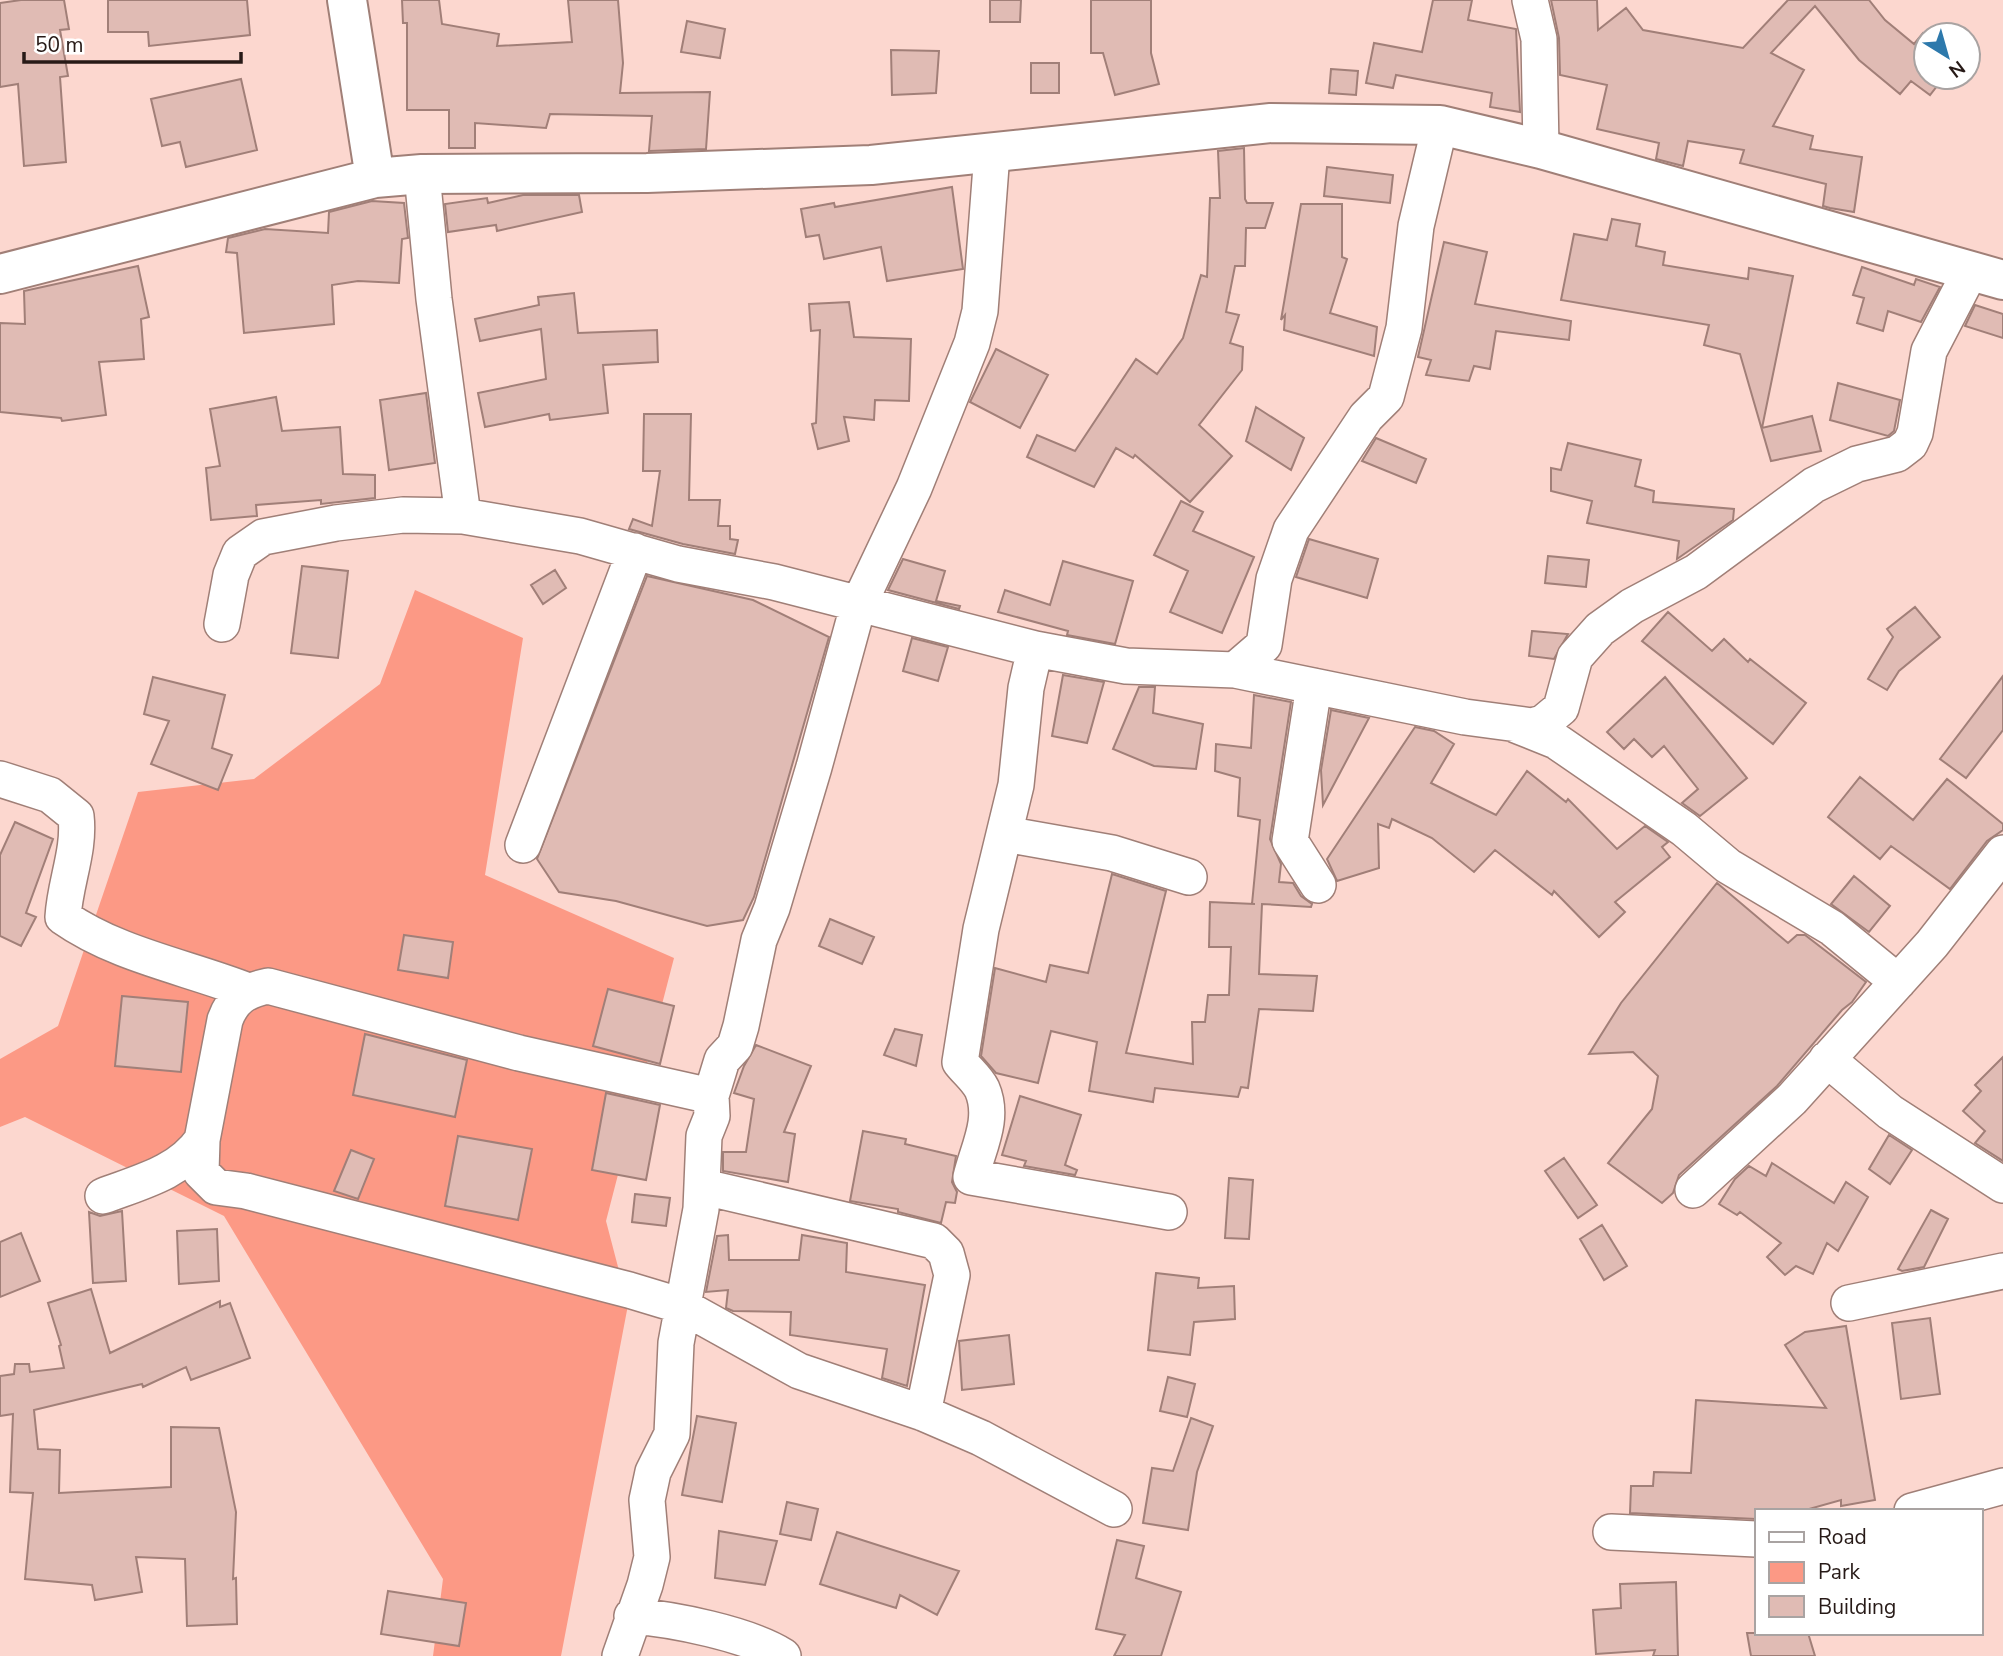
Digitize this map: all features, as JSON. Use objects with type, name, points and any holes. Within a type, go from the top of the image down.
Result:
[{"type":"street","points":[[347,0],[375,178]]},
{"type":"street","points":[[1530,0],[1539,39],[1541,149]]},
{"type":"street","points":[[0,274],[375,178],[422,174],[647,173],[871,165],[1272,123],[1440,125],[1541,149],[1986,276],[1929,351],[1915,433],[1910,443],[1897,454],[1857,464],[1814,485],[1696,572],[1614,618],[1584,643],[1575,657],[1561,708],[1556,715],[1532,726],[1235,670],[1126,666],[1035,649],[858,606],[774,582],[678,564],[580,536],[463,516],[390,517],[262,537],[240,554],[231,575],[222,624]]},
{"type":"street","points":[[1235,670],[1264,645],[1274,579],[1291,530],[1366,417],[1386,397],[1404,328],[1416,226],[1440,125]]},
{"type":"street","points":[[620,1656],[652,1557],[647,1500],[653,1472],[672,1434],[676,1343],[704,1186],[704,1136],[712,1116],[711,1096],[722,1060],[735,1046],[741,1026],[760,940],[814,767],[858,606],[914,488],[972,343],[980,311],[992,153]]},
{"type":"street","points":[[422,174],[434,299],[463,516]]},
{"type":"street","points":[[523,845],[635,551]]},
{"type":"street","points":[[1035,649],[1026,688],[1016,785],[981,929],[960,1062],[981,1088],[988,1110],[986,1130],[971,1177],[1170,1212]]},
{"type":"street","points":[[1314,686],[1290,841],[1318,885]]},
{"type":"street","points":[[1514,724],[1556,741],[1684,830],[1728,866],[1832,928],[1898,982]]},
{"type":"street","points":[[0,779],[50,795],[76,816],[79,841],[65,886],[63,917],[83,931],[118,947],[248,991]]},
{"type":"street","points":[[1005,834],[1112,853],[1189,877]]},
{"type":"street","points":[[1693,1190],[1774,1118],[1952,921],[2003,853]]},
{"type":"street","points":[[711,1096],[519,1053],[268,986],[248,991],[231,1004],[225,1020],[202,1140],[201,1172],[216,1187],[246,1191],[682,1306],[799,1371],[923,1413],[981,1438],[1114,1509]]},
{"type":"street","points":[[1827,1059],[1891,1112],[2003,1185]]},
{"type":"street","points":[[103,1196],[174,1169],[192,1155],[202,1140]]},
{"type":"street","points":[[704,1186],[934,1241],[946,1253],[952,1275],[923,1413]]},
{"type":"street","points":[[1849,1303],[2003,1271]]},
{"type":"street","points":[[1919,1509],[2003,1486]]},
{"type":"street","points":[[1611,1532],[1755,1539]]},
{"type":"street","points":[[632,1616],[665,1618],[713,1630],[783,1656]]},
{"type":"green space","points":[[415,590],[523,638],[485,875],[674,958],[606,1221],[628,1305],[561,1656],[433,1656],[443,1579],[224,1216],[25,1117],[0,1127],[0,1059],[58,1026],[138,792],[254,779],[380,684]]},
{"type":"building","points":[[64,0],[69,29],[60,30],[68,76],[60,77],[66,162],[24,166],[18,84],[0,87],[0,3]]},
{"type":"building","points":[[108,0],[247,0],[250,35],[149,46],[148,32],[108,32]]},
{"type":"building","points":[[402,0],[439,0],[442,24],[499,34],[497,46],[572,42],[568,0],[618,0],[623,63],[620,93],[710,92],[706,149],[649,151],[652,116],[550,114],[546,128],[475,123],[475,148],[449,148],[449,110],[407,110],[407,23],[403,23]]},
{"type":"building","points":[[990,0],[1021,0],[1020,22],[990,22]]},
{"type":"building","points":[[1091,0],[1151,0],[1151,53],[1159,84],[1115,95],[1103,53],[1091,53]]},
{"type":"building","points":[[1433,0],[1472,0],[1468,20],[1516,29],[1520,112],[1490,107],[1492,93],[1396,75],[1393,88],[1366,83],[1374,43],[1422,52]]},
{"type":"building","points":[[1551,0],[1597,0],[1598,30],[1626,8],[1643,30],[1743,48],[1788,0],[1869,0],[1885,20],[1912,42],[1912,82],[1900,94],[1859,60],[1815,6],[1771,53],[1804,70],[1773,126],[1813,136],[1810,149],[1862,157],[1854,212],[1823,206],[1826,184],[1740,163],[1744,150],[1688,141],[1683,166],[1656,159],[1659,143],[1597,129],[1607,85],[1560,75],[1559,38]]},
{"type":"building","points":[[687,21],[725,29],[720,58],[681,52]]},
{"type":"building","points":[[891,50],[939,51],[936,93],[892,95]]},
{"type":"building","points":[[1031,63],[1059,63],[1059,93],[1031,93]]},
{"type":"building","points":[[1331,69],[1358,71],[1356,95],[1329,93]]},
{"type":"building","points":[[241,79],[257,150],[186,167],[180,142],[162,146],[151,99]]},
{"type":"building","points":[[1244,148],[1247,203],[1273,203],[1265,228],[1246,228],[1245,266],[1235,266],[1226,312],[1239,315],[1230,343],[1243,347],[1242,370],[1199,425],[1232,456],[1190,502],[1135,455],[1133,458],[1116,448],[1094,487],[1027,457],[1037,435],[1075,451],[1136,359],[1157,374],[1183,338],[1201,275],[1207,277],[1210,198],[1220,198],[1218,151]]},
{"type":"building","points":[[1327,167],[1393,175],[1390,203],[1324,196]]},
{"type":"building","points":[[952,187],[963,269],[887,281],[881,247],[824,259],[819,235],[806,237],[801,209],[834,203],[835,207]]},
{"type":"building","points":[[523,195],[579,195],[582,212],[497,231],[496,225],[448,232],[445,204],[487,198],[488,203]]},
{"type":"building","points":[[372,201],[404,203],[408,238],[402,239],[399,283],[358,281],[332,285],[334,324],[244,333],[237,253],[226,252],[228,238],[265,229],[328,233],[329,212]]},
{"type":"building","points":[[1301,204],[1342,204],[1342,257],[1347,259],[1330,313],[1377,327],[1374,356],[1284,330],[1285,315],[1281,320]]},
{"type":"building","points":[[1612,219],[1640,224],[1636,246],[1665,252],[1663,265],[1748,279],[1749,268],[1793,276],[1762,428],[1812,416],[1821,451],[1771,461],[1740,354],[1704,345],[1709,325],[1561,300],[1574,234],[1607,240]]},
{"type":"building","points":[[1444,242],[1487,252],[1475,304],[1571,321],[1569,340],[1496,331],[1490,369],[1474,366],[1469,381],[1426,375],[1431,360],[1418,357]]},
{"type":"building","points":[[138,266],[149,317],[141,319],[144,359],[99,362],[106,415],[62,421],[61,418],[0,412],[0,323],[25,324],[24,291]]},
{"type":"building","points":[[1862,267],[1914,285],[1916,279],[1940,287],[1921,322],[1888,311],[1883,331],[1857,323],[1864,298],[1853,295]]},
{"type":"building","points":[[574,293],[578,333],[657,330],[658,362],[603,365],[608,413],[550,420],[549,414],[485,427],[478,393],[546,379],[541,329],[480,341],[475,319],[539,305],[538,297]]},
{"type":"building","points":[[849,302],[854,337],[911,339],[909,401],[875,400],[874,420],[844,417],[849,441],[818,449],[812,424],[816,423],[820,330],[811,331],[809,304]]},
{"type":"building","points":[[1975,305],[2003,314],[2003,338],[1965,326]]},
{"type":"building","points":[[996,349],[1048,375],[1020,428],[970,402]]},
{"type":"building","points":[[1838,383],[1900,400],[1894,431],[1888,436],[1830,420]]},
{"type":"building","points":[[426,393],[435,463],[389,470],[380,400]]},
{"type":"building","points":[[276,397],[282,431],[340,427],[343,474],[375,475],[375,498],[321,504],[321,500],[256,505],[257,516],[211,520],[206,468],[220,466],[210,409]]},
{"type":"building","points":[[1256,407],[1304,438],[1291,470],[1246,441]]},
{"type":"building","points":[[644,414],[691,414],[689,500],[720,500],[718,526],[730,526],[730,539],[738,540],[735,554],[683,544],[629,529],[633,519],[652,526],[660,471],[643,471]]},
{"type":"building","points":[[1376,438],[1426,459],[1416,483],[1362,461]]},
{"type":"building","points":[[1568,443],[1641,460],[1635,486],[1654,491],[1653,502],[1734,509],[1733,520],[1677,559],[1679,541],[1587,523],[1592,501],[1551,491],[1551,468],[1561,470]]},
{"type":"building","points":[[1181,501],[1203,512],[1193,531],[1254,557],[1222,633],[1170,612],[1188,571],[1154,555]]},
{"type":"building","points":[[1309,539],[1378,559],[1367,598],[1296,577]]},
{"type":"building","points":[[1548,556],[1589,560],[1586,587],[1545,583]]},
{"type":"building","points":[[903,559],[945,571],[936,601],[960,606],[959,609],[888,590]]},
{"type":"building","points":[[1063,561],[1133,581],[1115,644],[1067,635],[1068,631],[998,612],[1005,590],[1050,605]]},
{"type":"building","points":[[302,566],[348,571],[338,658],[291,653]]},
{"type":"building","points":[[555,570],[566,588],[543,604],[531,585]]},
{"type":"building","points":[[647,576],[753,600],[829,637],[754,897],[743,920],[707,926],[616,901],[559,892],[537,859]]},
{"type":"building","points":[[1915,607],[1940,637],[1899,671],[1887,690],[1868,679],[1893,637],[1887,629]]},
{"type":"building","points":[[1668,612],[1712,651],[1724,639],[1748,662],[1750,659],[1806,703],[1773,744],[1642,641]]},
{"type":"building","points":[[1532,631],[1568,634],[1554,659],[1529,656]]},
{"type":"building","points":[[912,638],[948,647],[938,681],[903,671]]},
{"type":"building","points":[[1063,675],[1104,682],[1087,743],[1052,736]]},
{"type":"building","points":[[2003,676],[2003,730],[1966,778],[1940,759]]},
{"type":"building","points":[[153,677],[225,695],[212,748],[232,755],[218,790],[151,764],[169,721],[144,714]]},
{"type":"building","points":[[1665,677],[1747,778],[1700,816],[1682,803],[1698,789],[1664,746],[1652,757],[1634,739],[1624,749],[1607,732]]},
{"type":"building","points":[[1139,687],[1155,687],[1153,713],[1203,724],[1196,769],[1154,766],[1113,749]]},
{"type":"building","points":[[1254,695],[1291,702],[1270,839],[1281,864],[1279,882],[1293,883],[1301,896],[1312,904],[1311,907],[1262,904],[1259,974],[1317,976],[1313,1011],[1259,1009],[1248,1088],[1241,1087],[1238,1097],[1155,1088],[1153,1102],[1089,1091],[1097,1042],[1051,1031],[1038,1083],[996,1073],[981,1056],[995,968],[1046,982],[1050,965],[1088,973],[1112,874],[1166,891],[1126,1053],[1193,1064],[1192,1022],[1205,1022],[1208,995],[1229,995],[1231,947],[1209,947],[1210,902],[1252,904],[1260,820],[1238,816],[1240,778],[1215,771],[1216,744],[1251,748]]},
{"type":"building","points":[[1331,710],[1369,718],[1323,805],[1321,770]]},
{"type":"building","points":[[1415,727],[1434,731],[1454,744],[1431,783],[1496,815],[1527,771],[1566,802],[1568,799],[1617,849],[1645,826],[1668,842],[1662,847],[1670,857],[1615,902],[1625,912],[1599,937],[1554,891],[1552,895],[1495,850],[1474,872],[1432,838],[1392,819],[1389,828],[1378,824],[1379,868],[1337,881],[1327,859]]},
{"type":"building","points":[[1860,777],[1913,820],[1947,779],[2003,824],[2003,830],[1987,841],[1950,889],[1891,846],[1880,859],[1828,817]]},
{"type":"building","points":[[15,822],[53,839],[26,913],[36,917],[21,946],[0,936],[0,855]]},
{"type":"building","points":[[1854,876],[1890,906],[1869,932],[1831,904]]},
{"type":"building","points":[[1717,883],[1788,943],[1797,935],[1805,935],[1866,982],[1852,1002],[1842,1010],[1777,1086],[1679,1175],[1673,1193],[1662,1203],[1608,1163],[1652,1109],[1658,1076],[1633,1052],[1589,1054],[1621,1003]]},
{"type":"building","points":[[830,919],[874,937],[862,964],[819,946]]},
{"type":"building","points":[[404,935],[453,942],[448,978],[398,970]]},
{"type":"building","points":[[608,989],[674,1006],[660,1064],[593,1046]]},
{"type":"building","points":[[122,996],[188,1002],[181,1072],[115,1066]]},
{"type":"building","points":[[895,1029],[922,1035],[916,1066],[884,1055]]},
{"type":"building","points":[[365,1034],[467,1060],[455,1117],[353,1095]]},
{"type":"building","points":[[756,1045],[811,1066],[784,1132],[795,1134],[788,1182],[723,1171],[723,1152],[746,1152],[754,1099],[734,1093],[744,1066]]},
{"type":"building","points":[[2003,1057],[2003,1161],[1975,1143],[1985,1131],[1963,1111],[1981,1091],[1975,1085]]},
{"type":"building","points":[[606,1093],[660,1105],[646,1180],[592,1170]]},
{"type":"building","points":[[1020,1096],[1081,1115],[1065,1165],[1077,1170],[1075,1175],[1024,1166],[1026,1161],[1002,1155]]},
{"type":"building","points":[[863,1131],[906,1139],[905,1144],[956,1156],[952,1182],[957,1192],[955,1203],[946,1202],[941,1223],[898,1212],[898,1209],[850,1201]]},
{"type":"building","points":[[1889,1135],[1912,1150],[1890,1184],[1869,1169]]},
{"type":"building","points":[[458,1136],[532,1149],[518,1220],[445,1206]]},
{"type":"building","points":[[351,1150],[374,1159],[358,1199],[334,1191]]},
{"type":"building","points":[[1564,1158],[1597,1205],[1578,1218],[1545,1171]]},
{"type":"building","points":[[1772,1163],[1834,1203],[1846,1182],[1868,1197],[1838,1251],[1827,1243],[1813,1274],[1796,1266],[1785,1275],[1767,1257],[1781,1243],[1740,1212],[1737,1215],[1719,1204],[1735,1179],[1749,1166],[1766,1176]]},
{"type":"building","points":[[1229,1178],[1253,1180],[1249,1239],[1225,1238]]},
{"type":"building","points":[[635,1194],[670,1198],[666,1226],[632,1222]]},
{"type":"building","points":[[1931,1210],[1948,1219],[1924,1267],[1902,1271],[1898,1269]]},
{"type":"building","points":[[122,1211],[126,1281],[93,1283],[89,1212],[100,1216]]},
{"type":"building","points":[[1602,1225],[1627,1266],[1604,1280],[1580,1239]]},
{"type":"building","points":[[217,1229],[219,1281],[179,1284],[177,1231]]},
{"type":"building","points":[[21,1233],[40,1281],[0,1297],[0,1242]]},
{"type":"building","points":[[728,1235],[729,1260],[799,1260],[802,1235],[847,1243],[846,1272],[925,1285],[907,1386],[882,1378],[887,1349],[790,1335],[791,1312],[733,1311],[726,1308],[728,1290],[706,1292],[717,1236]]},
{"type":"building","points":[[1156,1273],[1199,1278],[1198,1288],[1234,1286],[1235,1319],[1194,1322],[1190,1355],[1148,1350]]},
{"type":"building","points":[[91,1289],[110,1353],[220,1301],[220,1307],[230,1303],[250,1358],[191,1380],[186,1367],[143,1387],[142,1384],[34,1410],[38,1449],[60,1450],[59,1493],[171,1487],[171,1427],[219,1428],[236,1512],[233,1579],[236,1578],[237,1624],[187,1626],[185,1559],[136,1557],[142,1592],[95,1600],[92,1585],[25,1579],[33,1493],[10,1492],[13,1414],[0,1416],[0,1376],[14,1374],[15,1364],[29,1364],[30,1372],[64,1368],[59,1346],[61,1345],[48,1303]]},
{"type":"building","points":[[1930,1318],[1940,1394],[1901,1399],[1892,1323]]},
{"type":"building","points":[[1846,1326],[1875,1500],[1841,1506],[1841,1500],[1809,1509],[1755,1509],[1755,1519],[1630,1513],[1631,1486],[1653,1486],[1654,1472],[1691,1473],[1696,1400],[1826,1408],[1785,1345],[1805,1332]]},
{"type":"building","points":[[1009,1335],[1014,1384],[962,1390],[959,1341]]},
{"type":"building","points":[[1168,1377],[1195,1384],[1187,1417],[1160,1411]]},
{"type":"building","points":[[697,1416],[736,1423],[722,1502],[682,1495]]},
{"type":"building","points":[[1191,1418],[1213,1426],[1197,1472],[1188,1530],[1143,1523],[1152,1468],[1173,1471]]},
{"type":"building","points":[[787,1502],[818,1509],[811,1540],[780,1534]]},
{"type":"building","points":[[719,1531],[777,1541],[765,1585],[715,1578]]},
{"type":"building","points":[[837,1532],[959,1571],[937,1615],[900,1595],[896,1608],[820,1584]]},
{"type":"building","points":[[1117,1540],[1144,1546],[1136,1578],[1181,1592],[1161,1656],[1114,1656],[1125,1635],[1096,1629]]},
{"type":"building","points":[[1676,1582],[1678,1656],[1653,1656],[1655,1650],[1596,1654],[1593,1610],[1621,1608],[1620,1584]]},
{"type":"building","points":[[388,1591],[466,1603],[459,1646],[381,1634]]},
{"type":"building","points":[[1747,1633],[1809,1635],[1815,1656],[1751,1656]]}]
